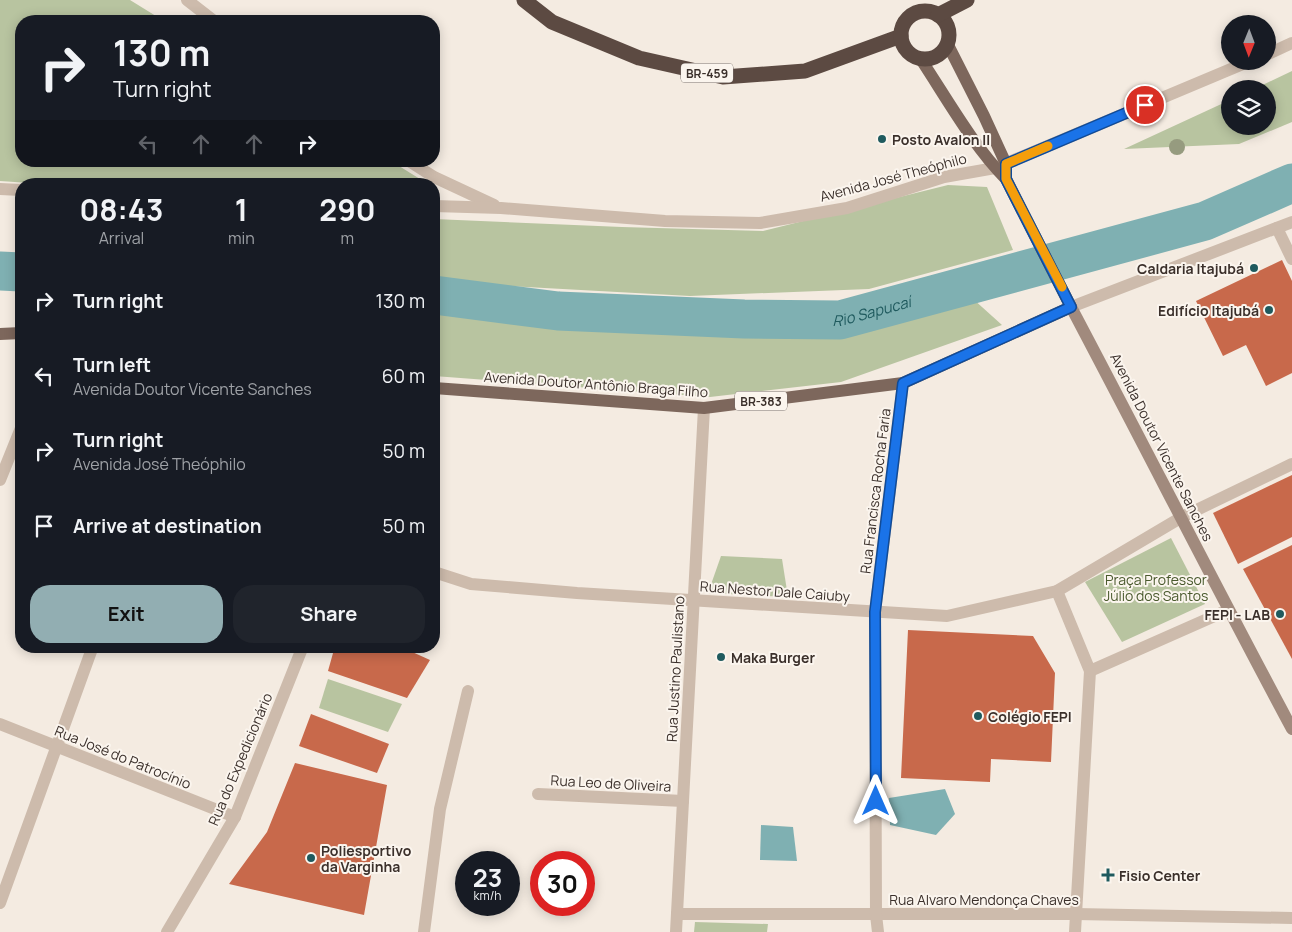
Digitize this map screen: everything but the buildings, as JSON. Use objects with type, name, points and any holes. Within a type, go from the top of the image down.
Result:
[{"type":"highway","name":"BR-459","points":[[524,0],[552,22],[639,58],[723,77],[805,71],[901,36]]},
{"type":"highway","points":[[938,15],[967,0]]},
{"type":"highway","points":[[923,11],[938,15],[947,27],[947,43],[939,54],[927,59],[912,56],[902,44],[901,36],[905,22],[910,16],[923,11]]},
{"type":"main road","name":"Avenida Doutor Vicente Sanches","points":[[947,43],[984,116],[1006,179],[1182,517],[1228,610],[1292,729]]},
{"type":"main road","points":[[920,58],[1000,166]]},
{"type":"main road","name":"Avenida Doutor Antônio Braga Filho","points":[[440,388],[704,408],[903,383],[1069,302]]},
{"type":"main road","points":[[0,334],[15,333]]},
{"type":"street","points":[[187,0],[206,15]]},
{"type":"street","points":[[1276,51],[1292,44]]},
{"type":"street","name":"Avenida José Theóphilo","points":[[440,206],[501,208],[665,221],[760,223],[846,208],[944,177],[1000,166],[1229,70]]},
{"type":"street","points":[[418,167],[434,178]]},
{"type":"street","points":[[440,181],[501,208]]},
{"type":"street","points":[[0,189],[15,190]]},
{"type":"street","name":"Avenida Doutor Antônio Braga Filho","points":[[1069,302],[1292,222]]},
{"type":"street","points":[[1277,228],[1292,259]]},
{"type":"street","name":"Rua Francisca Rocha Faria","points":[[878,932],[876,915],[875,612],[903,383]]},
{"type":"street","name":"Rua Justino Paulistano","points":[[676,932],[704,408]]},
{"type":"street","points":[[0,480],[15,443]]},
{"type":"street","name":"Rua Nestor Dale Caiuby","points":[[440,574],[471,584],[694,601],[948,616],[1057,591],[1182,517],[1292,464]]},
{"type":"street","points":[[1057,591],[1090,671],[1074,932]]},
{"type":"street","points":[[1090,671],[1228,610]]},
{"type":"street","points":[[0,903],[90,653]]},
{"type":"street","name":"Rua do Expedicionário","points":[[167,932],[235,817],[300,653]]},
{"type":"street","points":[[424,932],[440,808],[468,691]]},
{"type":"street","name":"Rua José do Patrocínio","points":[[0,724],[235,817]]},
{"type":"street","name":"Rua Leo de Oliveira","points":[[538,794],[683,801]]},
{"type":"street","name":"Rua Alvaro Mendonça Chaves","points":[[677,914],[1076,914],[1292,918]]},
{"type":"green space","points":[[0,0],[130,0],[154,15],[15,15],[15,167],[401,167],[418,178],[15,178],[15,182],[0,181]]},
{"type":"green space","points":[[1292,71],[1292,122],[1276,129],[1276,80],[1273,80]]},
{"type":"green space","points":[[1221,104],[1221,135],[1261,135],[1239,144],[1124,149]]},
{"type":"green space","points":[[948,185],[987,187],[1013,250],[869,289],[690,296],[440,282],[440,219],[763,231]]},
{"type":"green space","points":[[972,298],[1002,325],[841,382],[710,397],[440,376],[440,303],[553,317],[843,331]]},
{"type":"green space","name":"Praça Professor Júlio dos Santos","points":[[1171,538],[1205,604],[1122,642],[1085,582]]},
{"type":"green space","points":[[721,556],[782,559],[788,597],[708,593]]},
{"type":"green space","points":[[328,679],[402,704],[388,732],[319,708]]},
{"type":"green space","points":[[695,922],[768,924],[767,932],[694,932]]},
{"type":"water","points":[[945,789],[955,814],[936,835],[890,825],[889,798]]},
{"type":"water","points":[[761,825],[793,827],[797,861],[760,860]]},
{"type":"waterway","name":"Rio Sapucaí","points":[[440,296],[558,311],[744,319],[840,320],[1205,221],[1292,183]]},
{"type":"waterway","name":"Rio Sapucaí","points":[[0,271],[15,272]]},
{"type":"slow traffic","points":[[1048,146],[1006,164],[1006,179],[1062,287]]},
{"type":"place","name":"Posto Avalon II","points":[[882,139]]},
{"type":"place","name":"Caldaria Itajubá","points":[[1254,268]]},
{"type":"place","name":"Edifício Itajubá","points":[[1269,310]]},
{"type":"place","name":"FEPI - LAB","points":[[1280,614]]},
{"type":"place","name":"Maka Burger","points":[[721,657]]},
{"type":"place","name":"Colégio FEPI","points":[[978,716]]},
{"type":"place","name":"Poliesportivo da Varginha","points":[[311,858]]},
{"type":"place","name":"Fisio Center","points":[[1108,875]]},
{"type":"route","points":[[876,801],[875,612],[903,383],[1071,307],[1019,201],[1006,179],[1006,164],[1145,105]]}]
